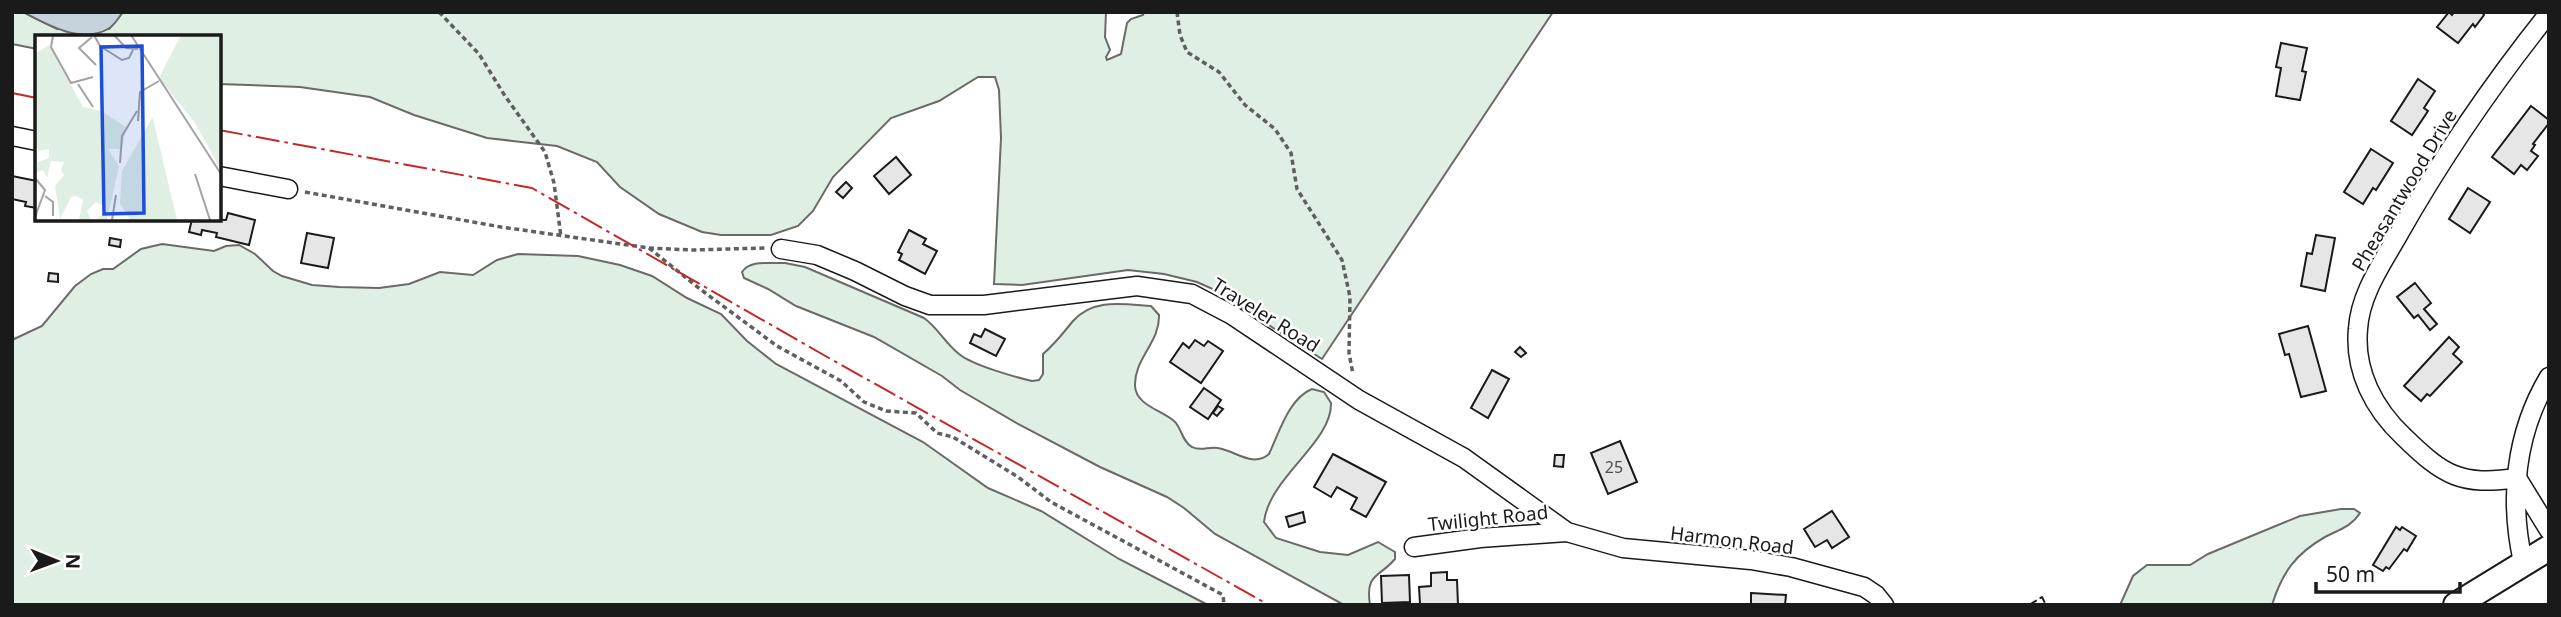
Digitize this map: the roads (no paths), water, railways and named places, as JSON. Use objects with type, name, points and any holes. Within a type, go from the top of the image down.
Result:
[{"type":"main road","points":[[2456,605],[2549,548]]},
{"type":"street","name":"Pheasantwood Drive","points":[[2517,478],[2485,482],[2461,479],[2449,474],[2405,439],[2380,412],[2370,394],[2359,358],[2357,329],[2361,307],[2374,277],[2410,214],[2459,136],[2549,13]]},
{"type":"street","points":[[12,136],[35,141]]},
{"type":"street","points":[[220,176],[288,189]]},
{"type":"street","name":"Traveler Road","points":[[781,249],[817,255],[905,296],[930,304],[984,305],[1137,286],[1192,294],[1232,315],[1359,400],[1464,458],[1567,532]]},
{"type":"street","points":[[2523,562],[2514,503],[2517,478],[2526,424],[2549,377]]},
{"type":"street","points":[[2517,478],[2549,530]]},
{"type":"street","name":"Twilight Road","points":[[1414,547],[1492,537],[1567,532]]},
{"type":"street","name":"Harmon Road","points":[[1567,532],[1623,548],[1751,560],[1791,567],[1864,587],[1876,594],[1884,605]]}]
